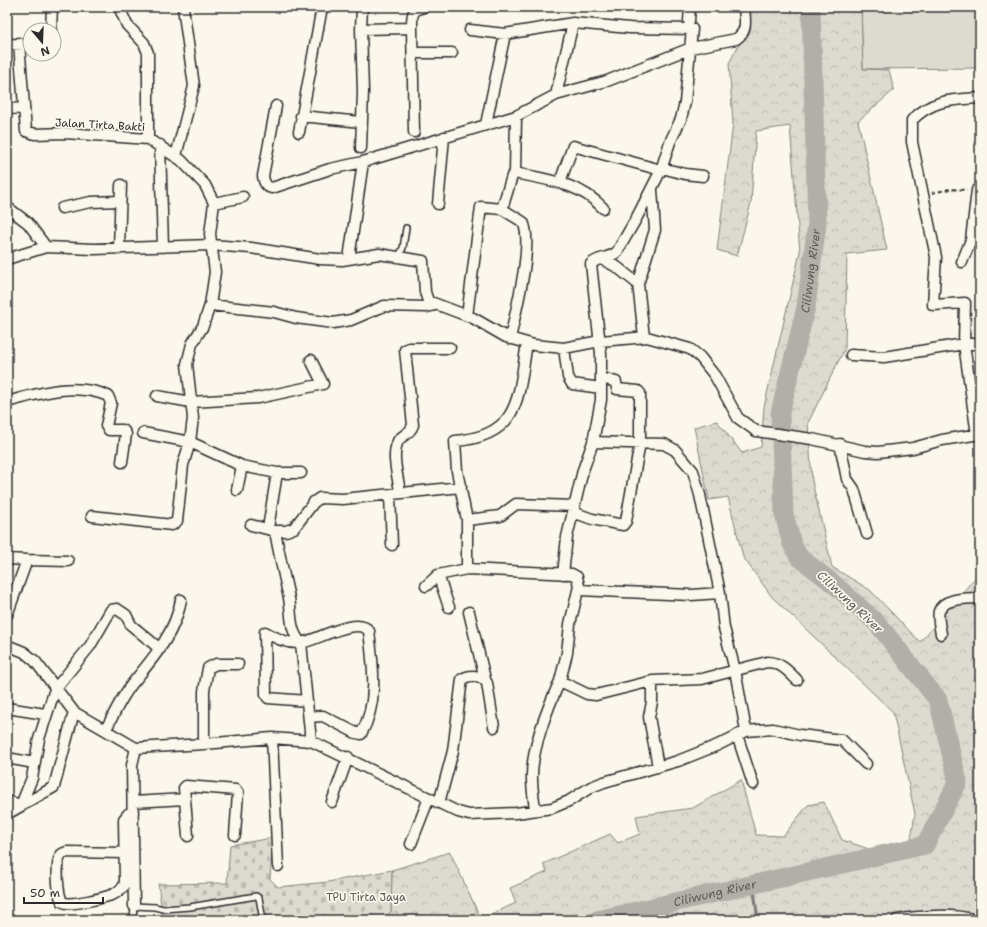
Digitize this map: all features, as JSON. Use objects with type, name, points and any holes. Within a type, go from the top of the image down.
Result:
[{"type":"street","points":[[51,22],[52,7]]},
{"type":"street","points":[[119,7],[127,25],[144,43],[148,53],[148,139]]},
{"type":"street","points":[[176,156],[192,101],[195,78],[183,7]]},
{"type":"street","points":[[299,132],[322,7]]},
{"type":"street","points":[[360,148],[363,91],[361,29],[362,7]]},
{"type":"street","points":[[414,132],[412,13],[414,10],[424,7]]},
{"type":"street","points":[[689,21],[690,7]]},
{"type":"street","points":[[276,106],[263,176],[264,182],[268,187],[272,188],[330,169],[363,162],[516,116],[556,96],[606,81],[690,48],[736,39],[742,35],[745,29],[744,7]]},
{"type":"street","points":[[556,96],[573,23]]},
{"type":"street","points":[[470,30],[505,34],[573,23],[630,28],[692,29],[685,102],[681,119],[670,142],[662,169],[652,190],[617,252],[612,256],[594,261],[590,267],[600,341],[601,383],[599,416],[593,442],[583,470],[567,537],[563,574]]},
{"type":"street","points":[[361,29],[412,28]]},
{"type":"street","points":[[486,124],[505,34]]},
{"type":"street","points":[[7,109],[24,108],[19,43]]},
{"type":"street","points":[[7,44],[22,43]]},
{"type":"street","points":[[413,53],[452,52]]},
{"type":"street","points":[[7,259],[46,247],[119,249],[163,246],[211,246],[251,248],[320,259],[349,259],[379,254],[423,261],[426,297],[428,301],[467,316],[510,339],[564,348],[600,341],[644,337],[666,342],[695,352],[715,376],[738,418],[756,431],[840,444],[865,451],[878,452],[913,448],[978,435],[964,344],[965,303],[933,305],[936,257],[912,142],[912,120],[922,110],[941,101],[980,98]]},
{"type":"street","name":"Jalan Tirta Bakti","points":[[24,108],[26,131],[29,133],[65,133],[148,139],[176,156],[192,170],[205,185],[214,203]]},
{"type":"street","points":[[301,116],[361,122]]},
{"type":"street","points":[[502,209],[511,179],[515,173],[516,116]]},
{"type":"street","points":[[438,204],[444,137]]},
{"type":"street","points":[[160,145],[163,246]]},
{"type":"street","points":[[560,182],[573,146],[662,169],[703,176]]},
{"type":"street","points":[[349,259],[363,162]]},
{"type":"street","points":[[515,173],[570,185],[588,195],[603,208]]},
{"type":"street","points":[[119,249],[120,185]]},
{"type":"street","points":[[644,337],[638,284],[655,230],[655,212],[652,190]]},
{"type":"street","points":[[962,262],[976,241],[977,190]]},
{"type":"street","points":[[92,516],[172,525],[175,524],[183,465],[190,442],[193,418],[188,375],[189,353],[203,326],[210,305],[215,272],[210,234],[214,203],[243,197]]},
{"type":"street","points":[[62,208],[91,202],[120,200]]},
{"type":"street","points":[[7,207],[28,223],[46,247]]},
{"type":"street","points":[[467,316],[481,207],[502,209],[523,222],[526,234],[525,264],[510,339]]},
{"type":"street","points":[[602,259],[617,267],[638,284]]},
{"type":"street","points":[[210,305],[274,312],[296,318],[333,323],[351,320],[384,306],[427,308],[435,304]]},
{"type":"street","points":[[467,569],[466,520],[456,462],[456,441],[484,437],[494,432],[504,424],[516,403],[527,343]]},
{"type":"street","points":[[851,355],[884,357],[964,344],[980,344]]},
{"type":"street","points":[[400,492],[394,452],[398,440],[408,434],[413,425],[405,350],[409,348],[450,348]]},
{"type":"street","points":[[466,520],[500,516],[516,504],[574,509],[592,519],[621,525],[625,523],[640,443],[640,393],[638,391],[617,389],[616,382],[572,384],[568,377],[564,348]]},
{"type":"street","points":[[157,396],[191,402],[258,398],[323,384],[311,360]]},
{"type":"street","points":[[7,402],[42,393],[73,389],[86,390],[108,396],[111,403],[106,426],[109,430],[123,430],[126,434],[122,462]]},
{"type":"street","points":[[143,433],[190,442],[242,466],[277,473],[301,473]]},
{"type":"street","points":[[593,442],[664,444],[680,455],[693,471],[700,495],[720,594],[724,628],[735,670],[741,733],[753,784]]},
{"type":"street","points":[[840,444],[847,479],[854,489],[867,534]]},
{"type":"street","points":[[237,490],[242,466]]},
{"type":"street","points":[[277,473],[271,529],[289,601],[292,625],[295,635],[301,643],[311,741]]},
{"type":"street","points":[[251,526],[286,531],[294,528],[314,502],[320,498],[332,499],[390,495],[400,492],[461,487]]},
{"type":"street","points":[[390,495],[392,545]]},
{"type":"street","points":[[7,559],[68,561]]},
{"type":"street","points":[[7,615],[27,560]]},
{"type":"street","points":[[426,586],[438,575],[467,569],[572,574],[577,577],[579,582],[579,590],[570,624],[567,653],[560,681],[549,705],[534,758],[532,777],[536,810]]},
{"type":"street","points":[[438,575],[448,607]]},
{"type":"street","points":[[579,590],[691,595],[720,594]]},
{"type":"street","points":[[940,634],[938,616],[942,606],[953,601],[980,598]]},
{"type":"street","points":[[106,729],[126,693],[160,649],[176,622],[182,600]]},
{"type":"street","points":[[21,805],[32,778],[45,714],[55,688],[90,646],[111,610],[114,608],[124,613],[131,625],[160,649]]},
{"type":"street","points":[[470,612],[485,679],[489,687],[494,727]]},
{"type":"street","points":[[307,701],[268,698],[266,695],[265,632],[284,642],[301,643],[343,628],[367,628],[370,631],[373,692],[368,719],[361,734],[356,733],[323,716],[309,717]]},
{"type":"street","points":[[7,645],[24,652],[34,661],[74,712],[106,729],[136,748],[272,738],[297,738],[311,741],[348,757],[439,803],[469,816],[536,810],[560,805],[604,782],[658,767],[718,746],[741,733],[773,730],[842,740],[866,764]]},
{"type":"street","points":[[560,681],[591,695],[652,681],[702,679],[758,663],[775,662],[797,680]]},
{"type":"street","points":[[204,744],[204,691],[208,668],[216,664],[238,664]]},
{"type":"street","points":[[439,803],[453,751],[460,682],[465,677],[472,676],[485,679]]},
{"type":"street","points":[[652,681],[650,717],[658,767]]},
{"type":"street","points":[[7,708],[45,714]]},
{"type":"street","points":[[7,814],[21,805],[45,794],[54,787],[74,712]]},
{"type":"street","points":[[272,738],[278,866]]},
{"type":"street","points":[[134,906],[131,856],[133,807],[132,765],[136,748]]},
{"type":"street","points":[[332,802],[348,757]]},
{"type":"street","points":[[7,758],[34,763]]},
{"type":"street","points":[[188,836],[184,788],[186,786],[236,790],[238,793],[235,835]]},
{"type":"street","points":[[412,844],[429,798]]},
{"type":"street","points":[[133,807],[185,799]]},
{"type":"street","points":[[7,801],[21,805]]},
{"type":"street","points":[[67,852],[131,856],[125,882],[121,890],[108,896],[69,904],[61,901],[59,897],[58,870],[59,858],[62,854],[67,852]]},
{"type":"street","points":[[896,920],[928,917],[968,918],[974,920]]},
{"type":"lane","points":[[399,256],[404,245],[406,228]]},
{"type":"lane","points":[[133,920],[134,906],[163,909],[190,907],[256,896],[259,898],[263,920]]},
{"type":"path","points":[[923,195],[950,189],[977,190]]},
{"type":"green space","points":[[747,7],[861,7],[863,69],[889,70],[894,90],[858,121],[887,250],[847,254],[845,348],[808,423],[812,481],[832,567],[870,590],[920,642],[980,572],[980,920],[380,920],[391,911],[392,870],[450,852],[481,919],[516,903],[510,888],[547,872],[543,864],[610,834],[618,843],[640,834],[636,816],[693,808],[741,780],[756,835],[783,836],[808,805],[824,802],[842,840],[872,850],[910,844],[915,814],[893,712],[772,597],[743,557],[728,497],[709,500],[694,427],[717,421],[742,453],[761,447],[764,407],[800,252],[790,126],[756,131],[751,203],[737,256],[717,250],[733,124],[729,63],[749,26]]},
{"type":"green space","points":[[861,7],[980,7],[980,68],[863,69]]},
{"type":"green space","name":"TPU Tirta Jaya","points":[[273,838],[270,879],[278,887],[328,882],[392,870],[391,912],[380,920],[151,920],[163,918],[158,884],[227,883],[230,845]]},
{"type":"waterway","name":"Ciliwung River","points":[[597,920],[925,845],[958,782],[938,700],[877,623],[835,585],[799,557],[792,544],[784,514],[780,413],[806,307],[817,224],[811,7]]},
{"type":"waterway","points":[[753,884],[758,920]]},
{"type":"waterway","points":[[964,913],[980,915]]},
{"type":"waterway","points":[[885,920],[895,918]]}]
